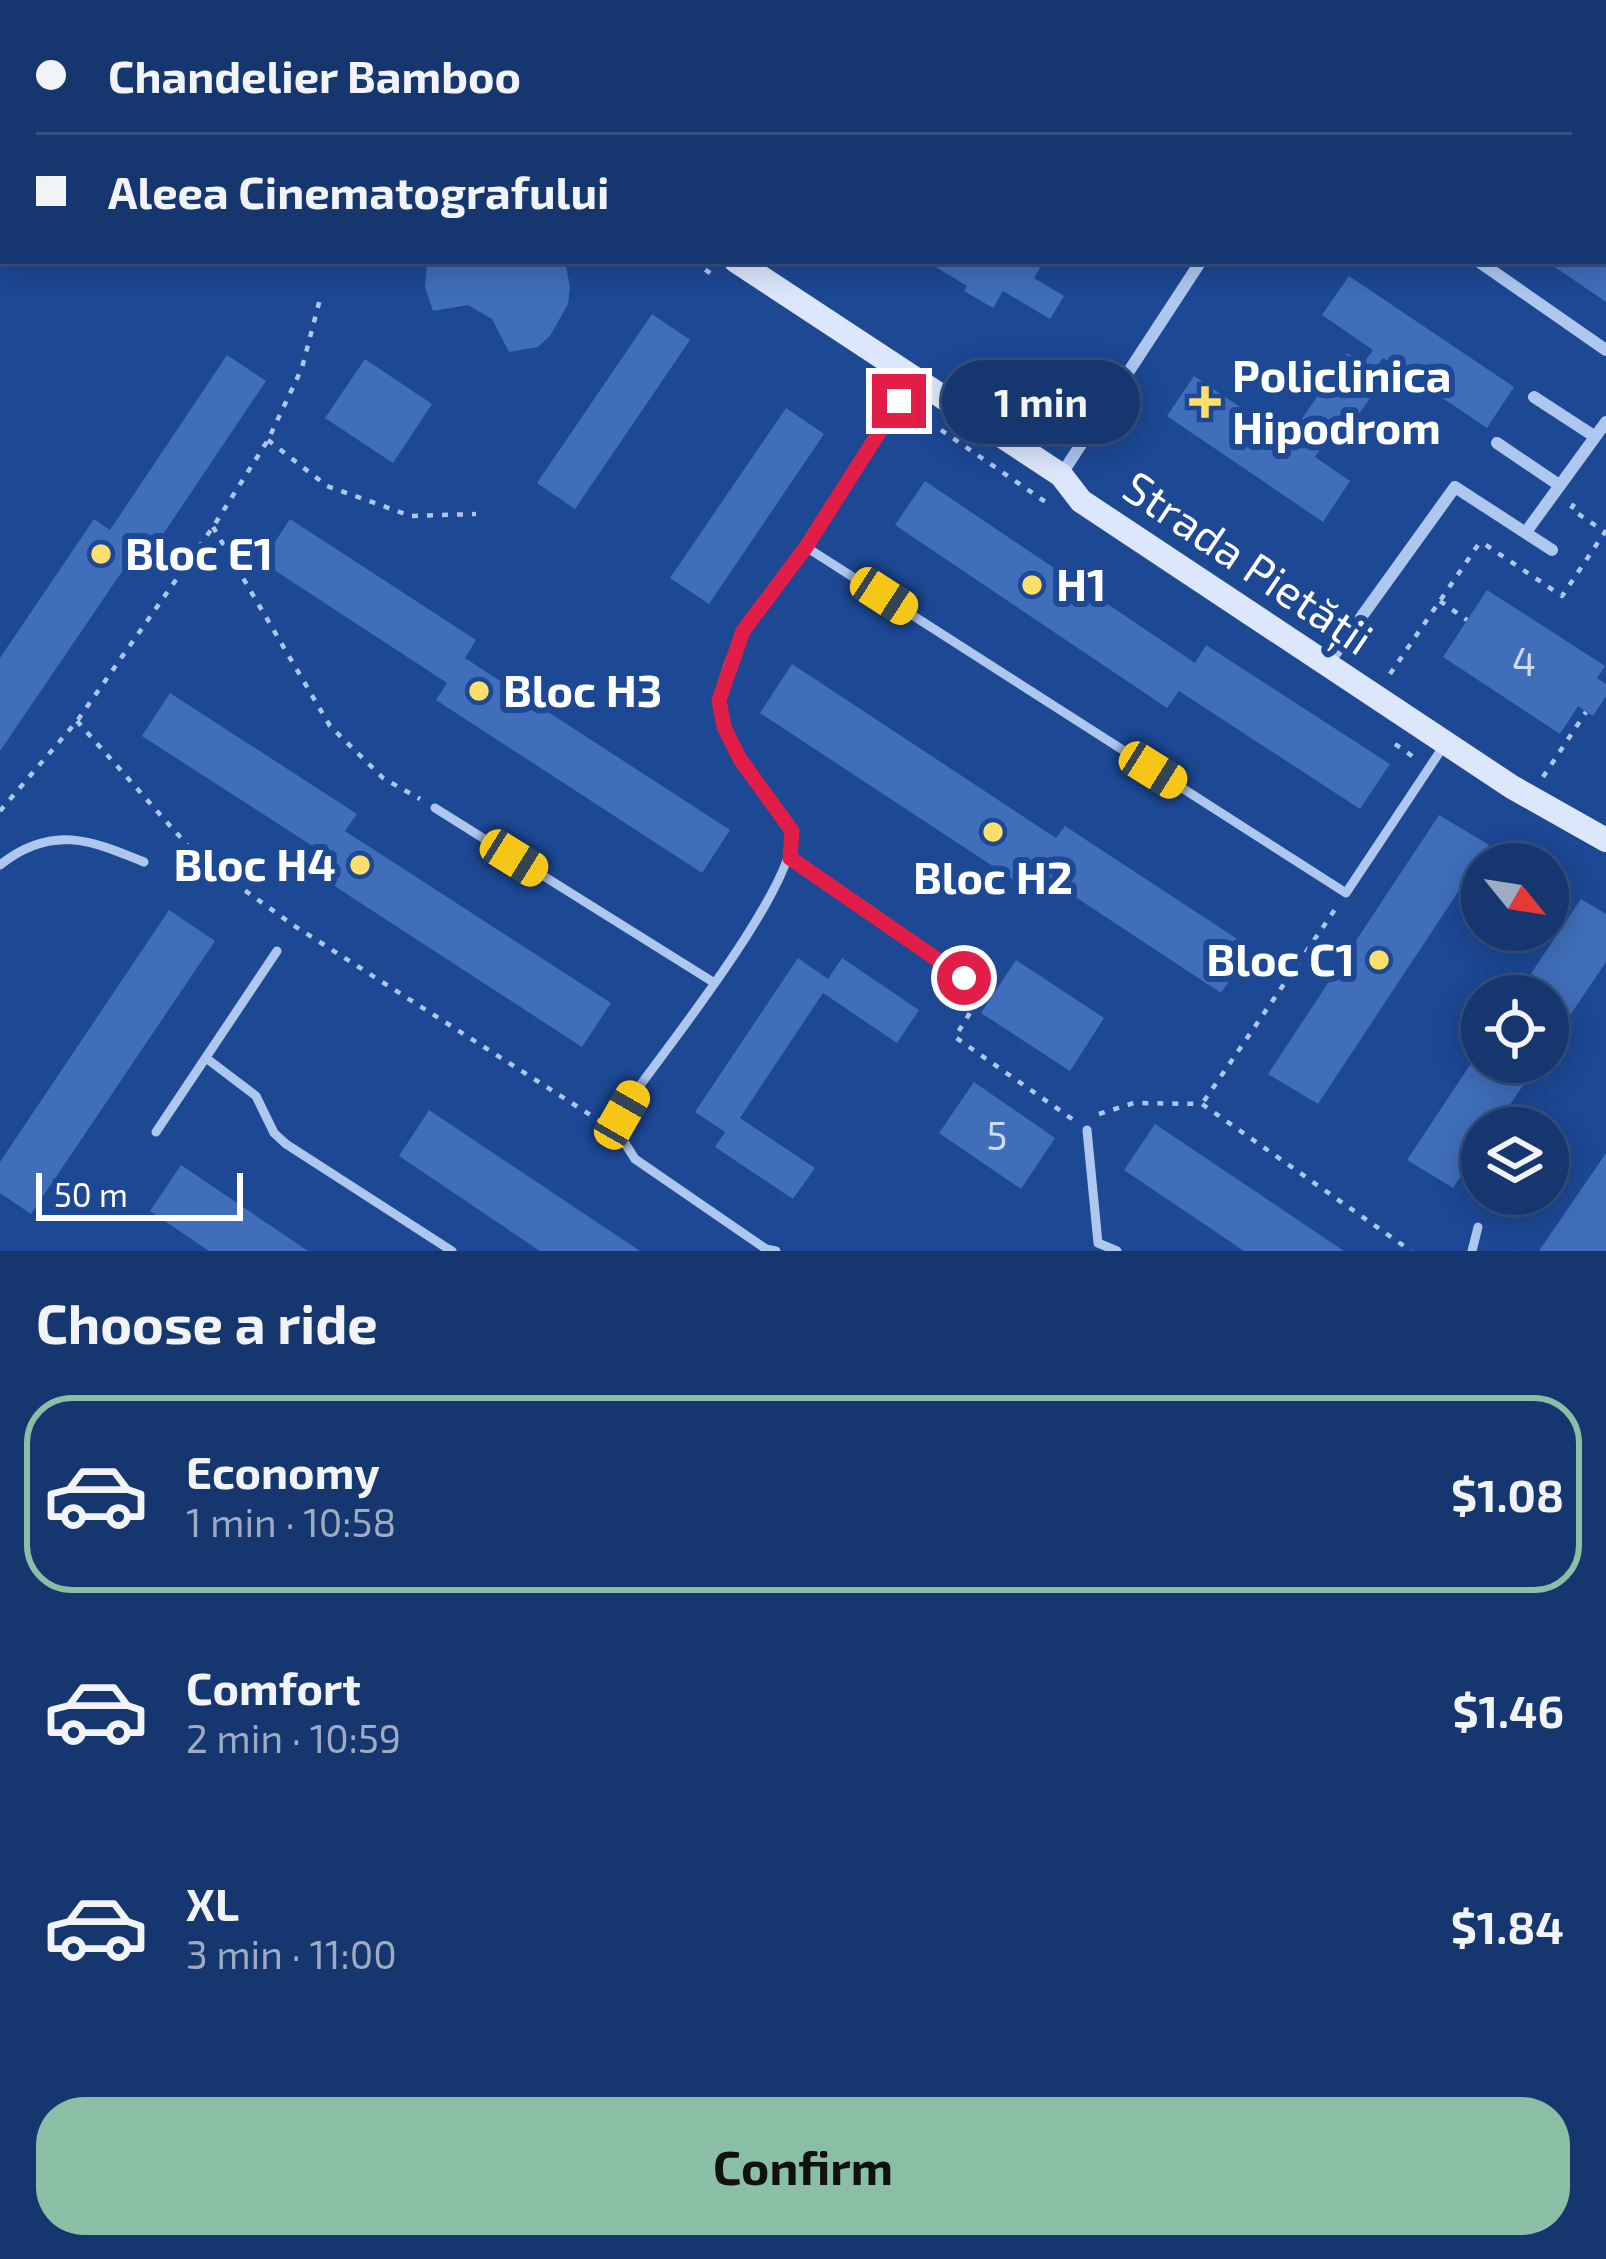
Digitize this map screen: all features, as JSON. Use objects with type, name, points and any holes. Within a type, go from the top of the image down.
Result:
[{"type":"street","name":"Strada Pietății","points":[[741,264],[1061,475],[1081,501],[1325,667],[1556,814],[1606,840]]},
{"type":"street","points":[[1061,475],[1200,264]]},
{"type":"street","points":[[1482,264],[1606,350]]},
{"type":"street","points":[[1534,397],[1594,436]]},
{"type":"street","points":[[1526,532],[1606,422]]},
{"type":"street","points":[[1497,443],[1559,485]]},
{"type":"street","points":[[1325,667],[1455,487],[1552,550]]},
{"type":"lane","points":[[776,1251],[766,1249],[635,1159],[619,1133],[622,1115],[636,1091],[768,904],[790,858],[792,831],[740,759],[724,727],[719,700],[743,631],[806,547],[914,379]]},
{"type":"lane","points":[[806,547],[1346,893],[1444,744]]},
{"type":"lane","points":[[434,808],[713,982]]},
{"type":"lane","points":[[0,865],[14,854],[49,841],[89,839],[144,862]]},
{"type":"lane","points":[[790,858],[964,978]]},
{"type":"lane","points":[[156,1132],[277,951]]},
{"type":"lane","points":[[206,1058],[256,1096],[274,1133],[286,1144],[452,1251]]},
{"type":"lane","points":[[1087,1130],[1095,1247],[1117,1251]]},
{"type":"lane","points":[[1472,1251],[1478,1227]]},
{"type":"path","points":[[0,811],[77,722],[268,440],[302,368],[320,299]]},
{"type":"path","points":[[268,440],[328,486],[411,516],[476,514]]},
{"type":"path","points":[[1390,685],[1390,674],[1478,544],[1484,543],[1562,596],[1605,532],[1571,509],[1582,492]]},
{"type":"path","points":[[213,527],[329,727],[383,778],[434,808]]},
{"type":"path","points":[[1440,601],[1468,620]]},
{"type":"path","points":[[1549,787],[1540,782],[1586,712]]},
{"type":"path","points":[[77,722],[197,856],[293,925],[619,1133]]},
{"type":"path","points":[[1202,1104],[1346,893]]},
{"type":"path","points":[[964,978],[983,992],[955,1037],[1087,1130],[1096,1115],[1134,1103],[1202,1104],[1412,1251]]},
{"type":"building","points":[[427,264],[566,264],[570,287],[568,304],[550,336],[538,347],[509,352],[492,319],[468,305],[433,311],[425,287]]},
{"type":"building","points":[[931,264],[1042,264],[1034,278],[1064,296],[1050,319],[1003,291],[993,308],[964,291],[967,286]]},
{"type":"building","points":[[1550,264],[1606,264],[1606,302]]},
{"type":"building","name":"Policlinica Hipodrom","points":[[1349,276],[1514,387],[1487,428],[1383,358],[1374,370],[1384,377],[1335,450],[1324,443],[1315,457],[1350,481],[1323,522],[1167,416],[1194,376],[1303,449],[1313,432],[1299,423],[1347,353],[1363,364],[1373,350],[1322,315]]},
{"type":"building","points":[[652,314],[690,340],[575,509],[537,483]]},
{"type":"building","name":"Bloc E1","points":[[227,355],[266,381],[147,558],[136,551],[0,751],[0,658],[94,519],[110,530]]},
{"type":"building","points":[[365,359],[432,404],[393,463],[325,418]]},
{"type":"building","points":[[786,408],[824,434],[709,604],[670,578]]},
{"type":"building","name":"H1","points":[[925,481],[1195,663],[1206,645],[1390,764],[1360,809],[1179,691],[1167,708],[895,525]]},
{"type":"building","name":"Bloc H3","points":[[290,519],[476,640],[465,658],[730,830],[702,873],[436,700],[447,683],[262,562]]},
{"type":"building","points":[[1487,590],[1605,666],[1597,678],[1606,684],[1606,696],[1593,716],[1578,706],[1560,734],[1443,657]]},
{"type":"building","name":"Bloc H2","points":[[792,664],[1056,838],[1065,826],[1251,948],[1221,993],[1036,871],[1026,888],[760,713]]},
{"type":"building","name":"Bloc H4","points":[[170,693],[357,814],[345,831],[611,1003],[582,1047],[316,874],[328,856],[142,736]]},
{"type":"building","name":"Bloc C1","points":[[1439,815],[1486,843],[1461,843],[1461,887],[1318,1104],[1268,1074]]},
{"type":"building","points":[[1581,899],[1606,914],[1606,962],[1569,1017],[1569,975],[1530,975],[1546,951],[1569,951],[1569,917]]},
{"type":"building","points":[[169,910],[215,941],[31,1214],[0,1193],[0,1162]]},
{"type":"building","points":[[798,958],[828,979],[842,958],[919,1010],[897,1043],[823,993],[740,1118],[815,1168],[793,1199],[715,1147],[725,1132],[695,1112]]},
{"type":"building","points":[[1016,960],[1104,1018],[1070,1071],[981,1013]]},
{"type":"building","points":[[1461,1079],[1461,1083],[1525,1083],[1508,1107],[1461,1107],[1461,1176],[1453,1188],[1407,1160]]},
{"type":"building","points":[[974,1082],[1055,1138],[1021,1189],[939,1133]]},
{"type":"building","points":[[429,1110],[640,1251],[540,1251],[399,1156]]},
{"type":"building","points":[[1155,1124],[1344,1251],[1244,1251],[1124,1170]]},
{"type":"building","points":[[1606,1153],[1606,1251],[1539,1251],[1564,1215],[1569,1215],[1569,1207]]},
{"type":"building","points":[[181,1165],[308,1251],[209,1251],[150,1211]]},
{"type":"place","name":"Policlinica Hipodrom","points":[[1205,402]]},
{"type":"place","name":"Bloc E1","points":[[101,554]]},
{"type":"place","name":"H1","points":[[1032,585]]},
{"type":"place","name":"Bloc H3","points":[[479,691]]},
{"type":"place","name":"Bloc H2","points":[[993,832]]},
{"type":"place","name":"Bloc H4","points":[[360,865]]},
{"type":"place","name":"Bloc C1","points":[[1379,960]]},
{"type":"route","points":[[899,401],[806,547],[743,631],[719,701],[724,727],[740,759],[792,831],[790,858],[964,978]]}]
